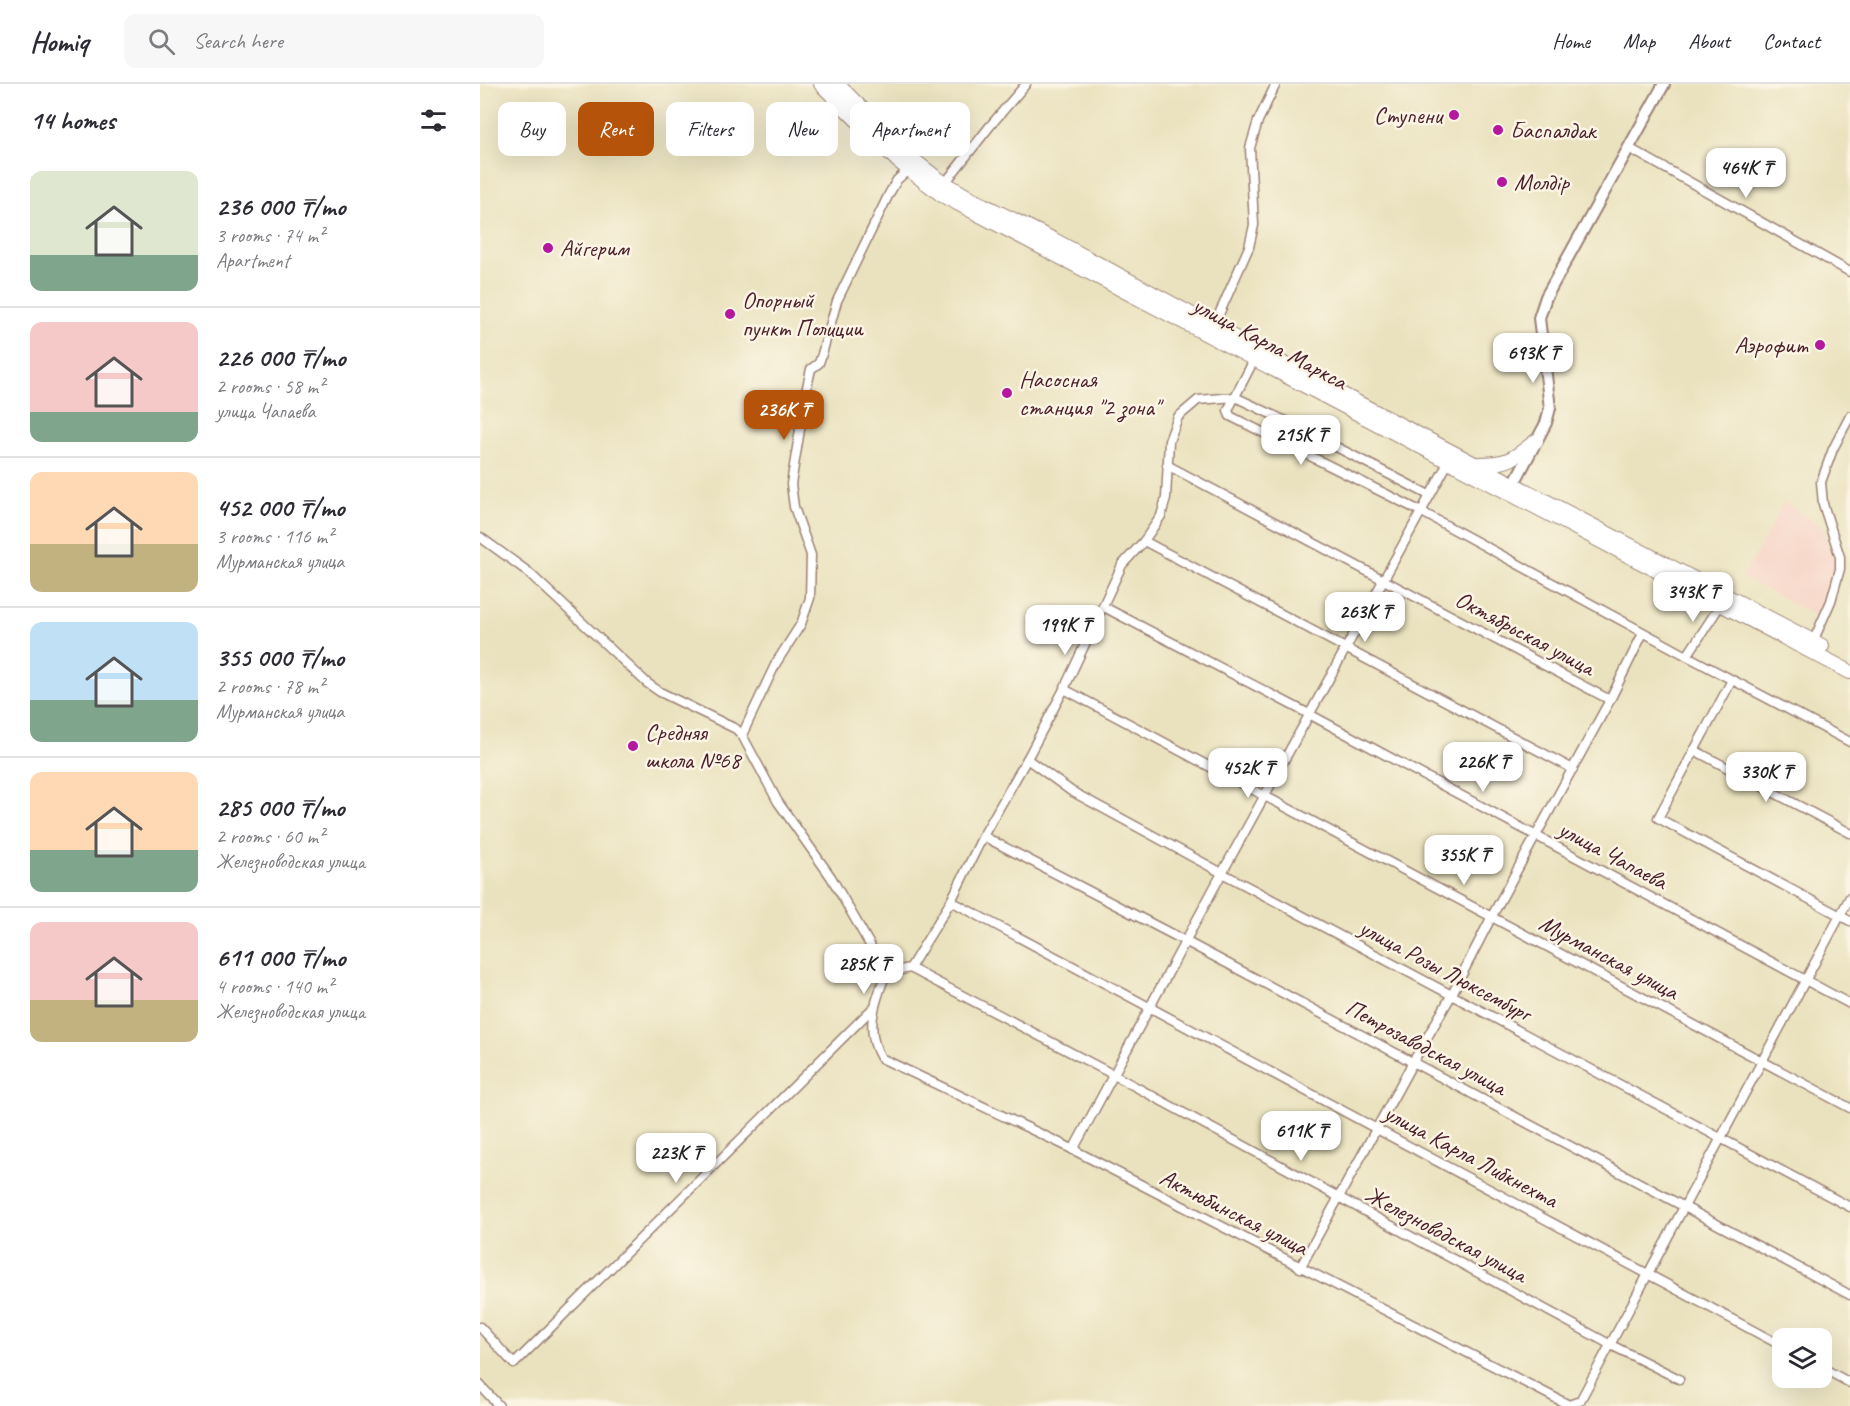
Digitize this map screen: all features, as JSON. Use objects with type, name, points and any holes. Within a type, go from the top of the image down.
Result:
[{"type":"main road","name":"улица Карла Маркса","points":[[822,84],[942,195],[1476,464],[1511,488],[1721,604],[1850,662]]},
{"type":"main road","name":"улица Карла Маркса","points":[[837,84],[912,166],[1211,332],[1254,360],[1449,462],[1511,488],[1811,646],[1850,672]]},
{"type":"main road","points":[[1476,464],[1499,463],[1514,459],[1536,441]]},
{"type":"street","points":[[945,183],[1026,84]]},
{"type":"street","points":[[1211,332],[1249,247],[1254,225],[1250,148],[1258,121],[1276,84]]},
{"type":"street","points":[[1511,488],[1546,423],[1550,408],[1539,318],[1546,297],[1664,84]]},
{"type":"street","points":[[1629,148],[1850,272]]},
{"type":"street","points":[[742,735],[776,663],[801,624],[810,598],[810,555],[794,507],[791,484],[811,369],[819,363],[837,301],[889,194],[897,180],[912,166]]},
{"type":"street","points":[[1254,360],[1228,410],[1230,416],[1420,511],[1643,633],[1850,742]]},
{"type":"street","points":[[886,973],[910,968],[951,902],[983,836],[1064,689],[1122,565],[1144,541],[1161,516],[1166,498],[1169,441],[1178,417],[1198,400],[1234,397],[1294,425],[1429,495]]},
{"type":"street","points":[[1811,646],[1831,601],[1840,569],[1840,557],[1823,504],[1821,482],[1833,449],[1850,416]]},
{"type":"street","points":[[1073,1150],[1221,873],[1449,462]]},
{"type":"street","name":"Октябрьская улица","points":[[1167,465],[1610,700]]},
{"type":"street","points":[[480,537],[527,570],[647,683],[660,692],[736,729],[742,735],[778,802],[831,877],[886,973],[874,1007],[514,1364],[480,1327]]},
{"type":"street","points":[[1144,541],[1573,769]]},
{"type":"street","points":[[1687,656],[1721,604]]},
{"type":"street","name":"улица Чапаева","points":[[1104,607],[1309,714],[1850,1004]]},
{"type":"street","points":[[1300,1268],[1413,1062],[1452,996],[1492,916],[1610,700],[1643,633]]},
{"type":"street","points":[[1732,680],[1658,818],[1850,921]]},
{"type":"street","name":"Мурманская улица","points":[[1064,689],[1850,1108]]},
{"type":"street","points":[[1694,750],[1850,833]]},
{"type":"street","name":"улица Розы Люксембург","points":[[1027,759],[1071,791],[1221,873],[1850,1207]]},
{"type":"street","name":"Петрозаводская улица","points":[[983,836],[1850,1295]]},
{"type":"street","points":[[1611,1345],[1850,897]]},
{"type":"street","name":"улица Карла Либкнехта","points":[[951,902],[1772,1341]]},
{"type":"street","name":"Железноводская улица","points":[[910,968],[1112,1074],[1611,1345],[1679,1379]]},
{"type":"street","name":"Актюбинская улица","points":[[874,1007],[872,1042],[881,1058],[1073,1150],[1569,1405],[1580,1401],[1611,1345]]},
{"type":"street","points":[[1832,1373],[1850,1383]]},
{"type":"street","points":[[481,1387],[499,1406]]},
{"type":"shaded area","points":[[1784,502],[1823,528],[1835,563],[1817,617],[1743,577]]},
{"type":"place","name":"Ступени","points":[[1454,115]]},
{"type":"place","name":"Баспалдак","points":[[1498,130]]},
{"type":"place","name":"Молдiр","points":[[1502,182]]},
{"type":"place","name":"Айгерим","points":[[548,248]]},
{"type":"place","name":"Опорный пункт Полиции","points":[[730,314]]},
{"type":"place","name":"Аэрофит","points":[[1820,345]]},
{"type":"place","name":"Насосная станция \"2 зона\"","points":[[1007,393]]},
{"type":"place","name":"Средняя школа №68","points":[[633,746]]}]
